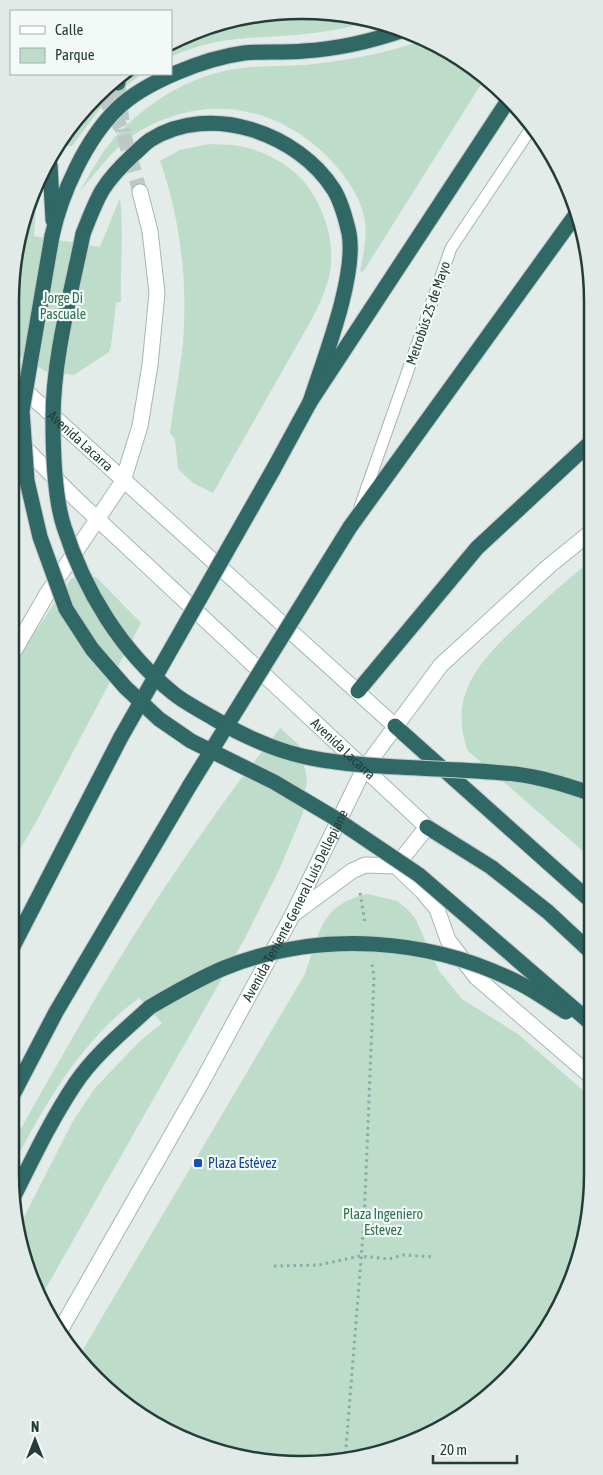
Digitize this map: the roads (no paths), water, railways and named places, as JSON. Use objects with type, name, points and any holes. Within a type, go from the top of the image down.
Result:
[{"type":"highway","points":[[172,75],[212,59],[245,53],[327,49],[391,34]]},
{"type":"highway","points":[[171,75],[150,86],[117,108],[84,152],[53,233],[22,411],[27,481],[40,537],[66,609],[92,649],[125,687],[159,719],[191,741],[274,782],[333,816],[419,876],[584,1018]]},
{"type":"highway","points":[[19,935],[121,737],[310,402],[505,106]]},
{"type":"highway","points":[[310,402],[339,312],[347,274],[349,234],[334,190],[310,162],[279,139],[239,126],[209,124],[182,127],[150,140],[112,175],[99,193],[83,234],[56,367],[53,419],[57,484],[63,525],[92,595],[125,644],[147,670],[175,695],[240,734],[271,749],[322,760],[516,774],[557,782],[584,791]]},
{"type":"highway","points":[[50,172],[53,233]]},
{"type":"highway","points":[[19,1083],[56,1012],[190,785],[353,522],[572,220]]},
{"type":"highway","points":[[358,691],[477,548],[584,449]]},
{"type":"highway","points":[[395,726],[584,895]]},
{"type":"highway","points":[[427,827],[491,867],[548,912],[584,946]]},
{"type":"highway","points":[[19,1186],[47,1132],[76,1083],[107,1046],[150,1007],[190,984],[258,957],[296,948],[349,943],[403,946],[472,964],[521,984],[584,1021]]},
{"type":"street","points":[[19,642],[47,594],[123,481],[140,426],[150,365],[156,293],[150,231],[140,192]]},
{"type":"street","name":"Avenida Lacarra","points":[[19,385],[395,726]]},
{"type":"street","name":"Avenida Lacarra","points":[[19,442],[98,519],[427,827]]},
{"type":"street","name":"Avenida Teniente General Luís Dellepiane","points":[[63,1326],[180,1121],[293,914],[364,769],[441,665],[549,566],[584,538]]},
{"type":"street","points":[[396,866],[427,827]]},
{"type":"street","points":[[293,914],[352,871],[365,865],[396,866],[423,892],[437,909],[448,940],[476,976],[584,1070]]},
{"type":"lane","name":"Metrobús 25 de Mayo","points":[[353,522],[451,248],[528,132]]},
{"type":"tunnel","points":[[118,86],[123,132]]},
{"type":"tunnel","points":[[105,99],[123,132],[140,192]]},
{"type":"place","name":"Plaza Estévez","points":[[198,1163]]},
{"type":"park label","name":"Jorge Di Pascuale","points":[[63,306]]},
{"type":"park label","name":"Plaza Ingeniero Estevez","points":[[383,1222]]}]
